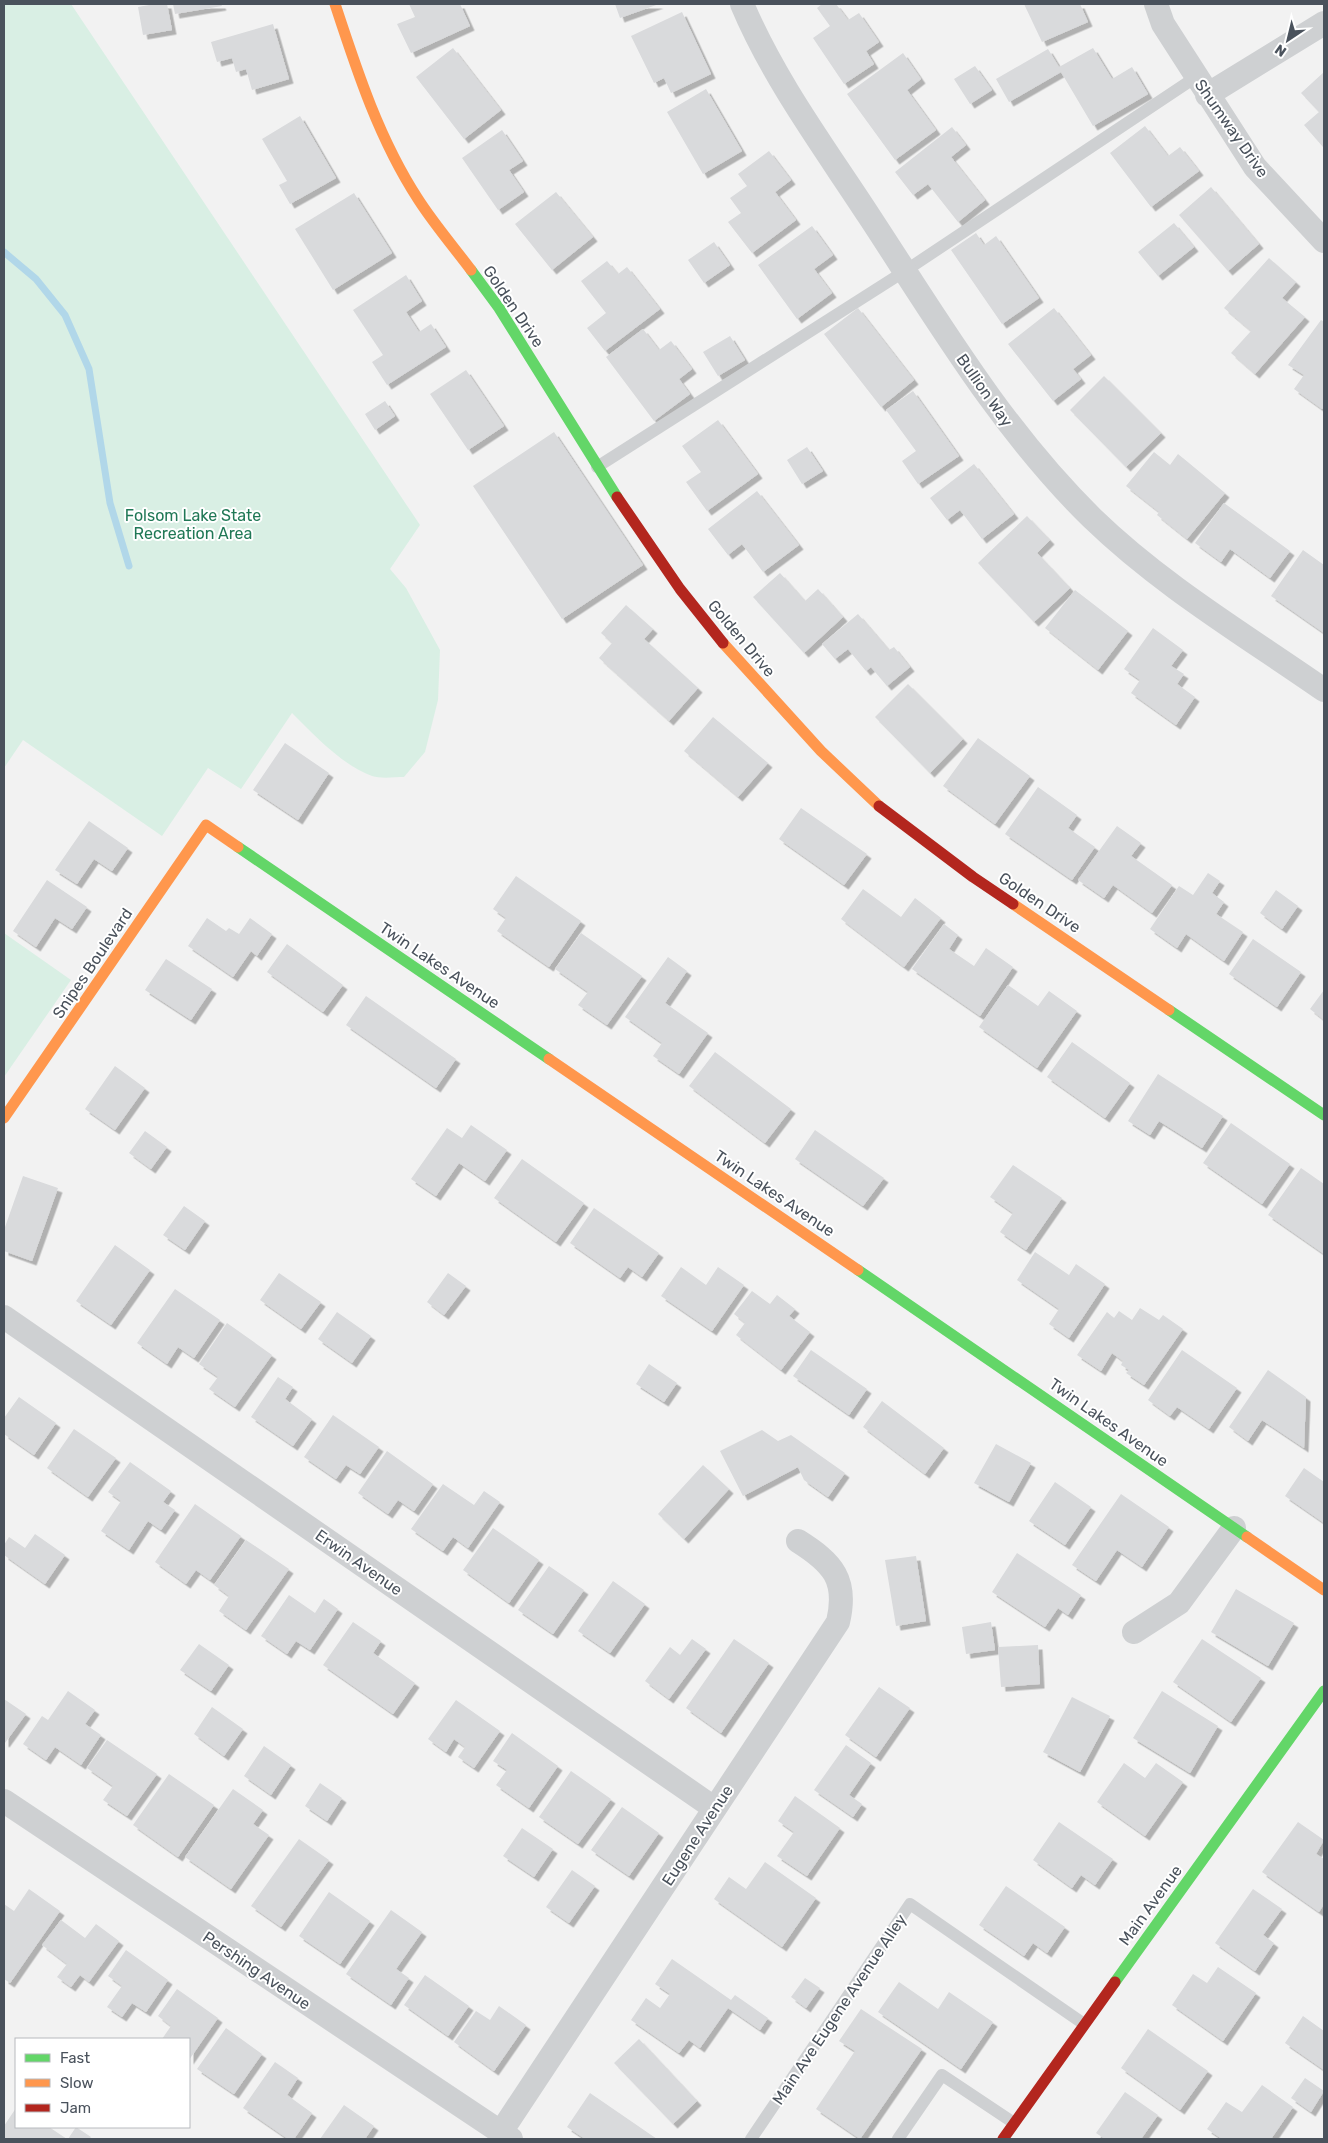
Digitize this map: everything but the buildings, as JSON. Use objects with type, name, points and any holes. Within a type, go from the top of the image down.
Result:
[{"type":"street","name":"Golden Drive","points":[[335,4],[360,82],[381,130],[418,199],[498,308],[597,466],[680,589],[725,645],[790,718],[878,805],[973,877],[1324,1116]]},
{"type":"street","name":"Bullion Way","points":[[742,4],[776,74],[984,390],[1017,435],[1054,478],[1093,518],[1135,556],[1180,590],[1324,690]]},
{"type":"street","name":"Shumway Drive","points":[[1156,4],[1163,24],[1255,167],[1324,241]]},
{"type":"street","points":[[1202,86],[1324,23]]},
{"type":"street","name":"Snipes Boulevard","points":[[4,1118],[206,825]]},
{"type":"street","name":"Twin Lakes Avenue","points":[[206,825],[952,1333],[1324,1590]]},
{"type":"street","name":"Erwin Avenue","points":[[4,1317],[714,1808]]},
{"type":"street","points":[[1134,1632],[1179,1603],[1234,1528]]},
{"type":"street","name":"Eugene Avenue","points":[[506,2136],[714,1808],[838,1622],[843,1604],[842,1588],[834,1573],[814,1551],[798,1541]]},
{"type":"street","name":"Main Avenue","points":[[1003,2139],[1324,1691]]},
{"type":"street","name":"Pershing Avenue","points":[[4,1801],[506,2136]]},
{"type":"lane","points":[[597,466],[1202,86]]},
{"type":"lane","name":"Main Ave Eugene Avenue Alley","points":[[751,2139],[910,1904],[1084,2024]]},
{"type":"lane","points":[[898,2139],[942,2074],[1014,2123]]},
{"type":"green space","name":"Folsom Lake State Recreation Area","points":[[4,4],[71,4],[420,525],[390,569],[406,588],[440,650],[438,700],[425,752],[404,777],[376,777],[350,765],[329,749],[292,713],[241,789],[208,768],[162,836],[23,740],[4,768]]},
{"type":"green space","points":[[4,933],[71,980],[4,1077]]},
{"type":"waterway","points":[[4,252],[36,279],[65,315],[89,369],[110,503],[129,566]]},
{"type":"traffic: fast","points":[[471,270],[499,308],[617,497]]},
{"type":"traffic: fast","points":[[238,847],[549,1059]]},
{"type":"traffic: fast","points":[[1169,1010],[1324,1115]]},
{"type":"traffic: fast","points":[[858,1270],[1247,1537]]},
{"type":"traffic: fast","points":[[1115,1982],[1324,1691]]},
{"type":"traffic: slow","points":[[335,4],[370,104],[392,153],[424,208],[471,270]]},
{"type":"traffic: slow","points":[[723,643],[821,751],[879,806]]},
{"type":"traffic: slow","points":[[4,1118],[206,825],[238,847]]},
{"type":"traffic: slow","points":[[1013,904],[1169,1010]]},
{"type":"traffic: slow","points":[[549,1059],[858,1270]]},
{"type":"traffic: slow","points":[[1247,1537],[1324,1590]]},
{"type":"traffic: jam","points":[[617,497],[680,589],[723,643]]},
{"type":"traffic: jam","points":[[879,806],[973,877],[1013,904]]},
{"type":"traffic: jam","points":[[1003,2139],[1115,1982]]}]
